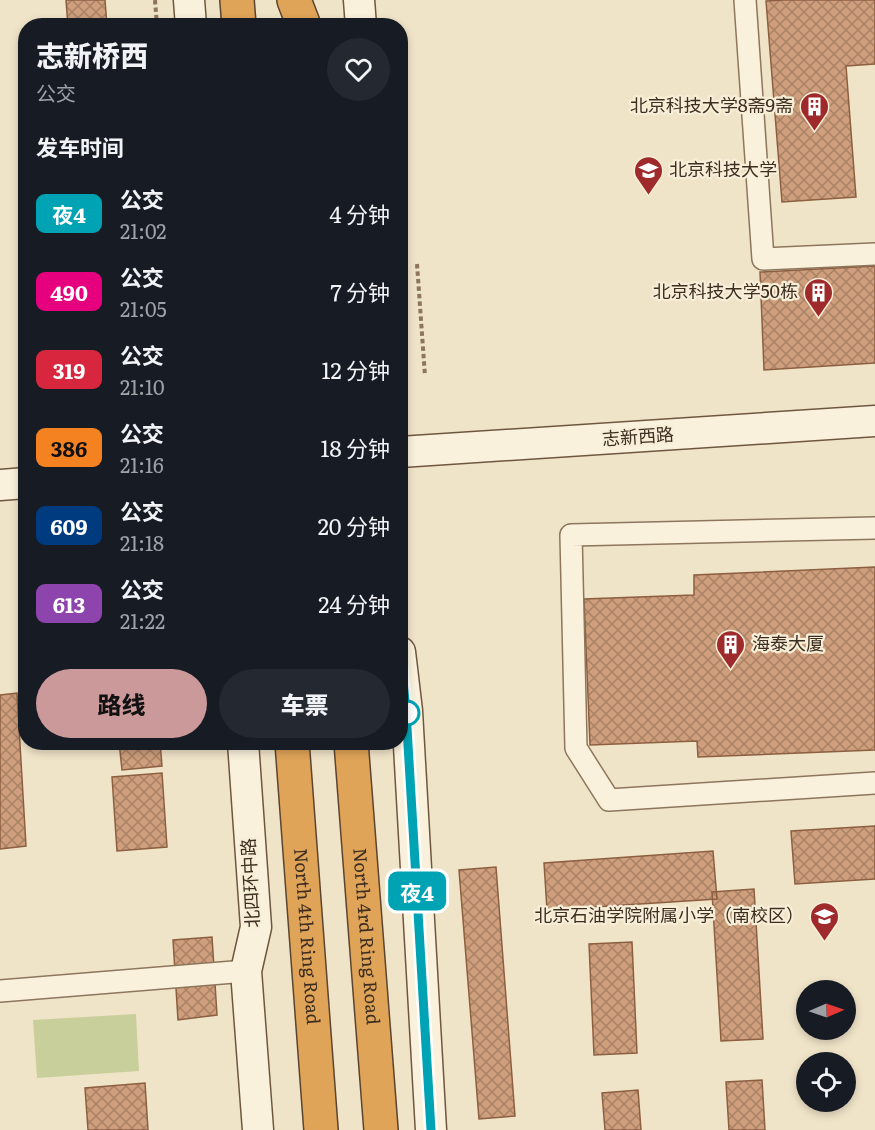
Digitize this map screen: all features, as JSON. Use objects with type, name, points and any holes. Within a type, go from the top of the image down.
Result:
[{"type":"highway","points":[[294,0],[295,18]]},
{"type":"highway","points":[[294,0],[301,18]]},
{"type":"highway","name":"North 4th Ring Road","points":[[293,750],[321,1130]]},
{"type":"highway","name":"North 4rd Ring Road","points":[[352,750],[381,1130]]},
{"type":"street","points":[[189,0],[190,18]]},
{"type":"street","points":[[359,0],[360,18]]},
{"type":"street","points":[[745,0],[763,260],[875,254]]},
{"type":"street","name":"志新西路","points":[[408,451],[875,421]]},
{"type":"street","points":[[0,485],[18,484]]},
{"type":"street","points":[[875,528],[571,535],[576,748],[609,800],[875,783]]},
{"type":"street","points":[[408,745],[431,1130]]},
{"type":"street","name":"北四环中路","points":[[244,750],[256,927],[246,971],[258,1130]]},
{"type":"street","points":[[0,991],[246,971]]},
{"type":"path","points":[[155,0],[156,18]]},
{"type":"path","points":[[417,264],[425,376]]},
{"type":"green space","points":[[136,1014],[139,1071],[37,1078],[33,1020]]},
{"type":"building","points":[[66,0],[105,0],[106,18],[67,18]]},
{"type":"building","name":"北京科技大学8斋9斋","points":[[875,0],[875,64],[846,66],[856,197],[782,202],[766,1]]},
{"type":"building","name":"北京科技大学50栋","points":[[875,266],[875,363],[764,370],[760,272]]},
{"type":"building","name":"海泰大厦","points":[[875,567],[875,750],[698,757],[697,741],[590,745],[584,599],[694,595],[694,575]]},
{"type":"building","points":[[17,693],[18,750],[20,750],[26,846],[0,849],[0,695]]},
{"type":"building","points":[[120,750],[161,750],[162,766],[122,770]]},
{"type":"building","points":[[162,773],[167,847],[117,851],[112,777]]},
{"type":"building","points":[[875,826],[875,879],[795,884],[791,831]]},
{"type":"building","points":[[713,851],[717,899],[547,910],[544,863]]},
{"type":"building","points":[[496,867],[515,1116],[479,1119],[459,870]]},
{"type":"building","points":[[754,889],[763,1039],[721,1041],[712,892]]},
{"type":"building","points":[[212,937],[217,1015],[178,1020],[173,940]]},
{"type":"building","points":[[632,942],[637,1053],[594,1055],[589,944]]},
{"type":"building","points":[[762,1080],[765,1130],[729,1130],[726,1082]]},
{"type":"building","points":[[145,1083],[148,1130],[88,1130],[85,1088]]},
{"type":"building","points":[[638,1090],[641,1130],[605,1130],[602,1093]]},
{"type":"bus line","name":"夜4","points":[[408,745],[431,1130]]},
{"type":"place","name":"北京科技大学8斋9斋","points":[[814,132]]},
{"type":"place","name":"北京科技大学","points":[[648,196]]},
{"type":"place","name":"北京科技大学50栋","points":[[819,318]]},
{"type":"place","name":"海泰大厦","points":[[731,670]]},
{"type":"place","name":"北京石油学院附属小学（南校区）","points":[[825,942]]}]
